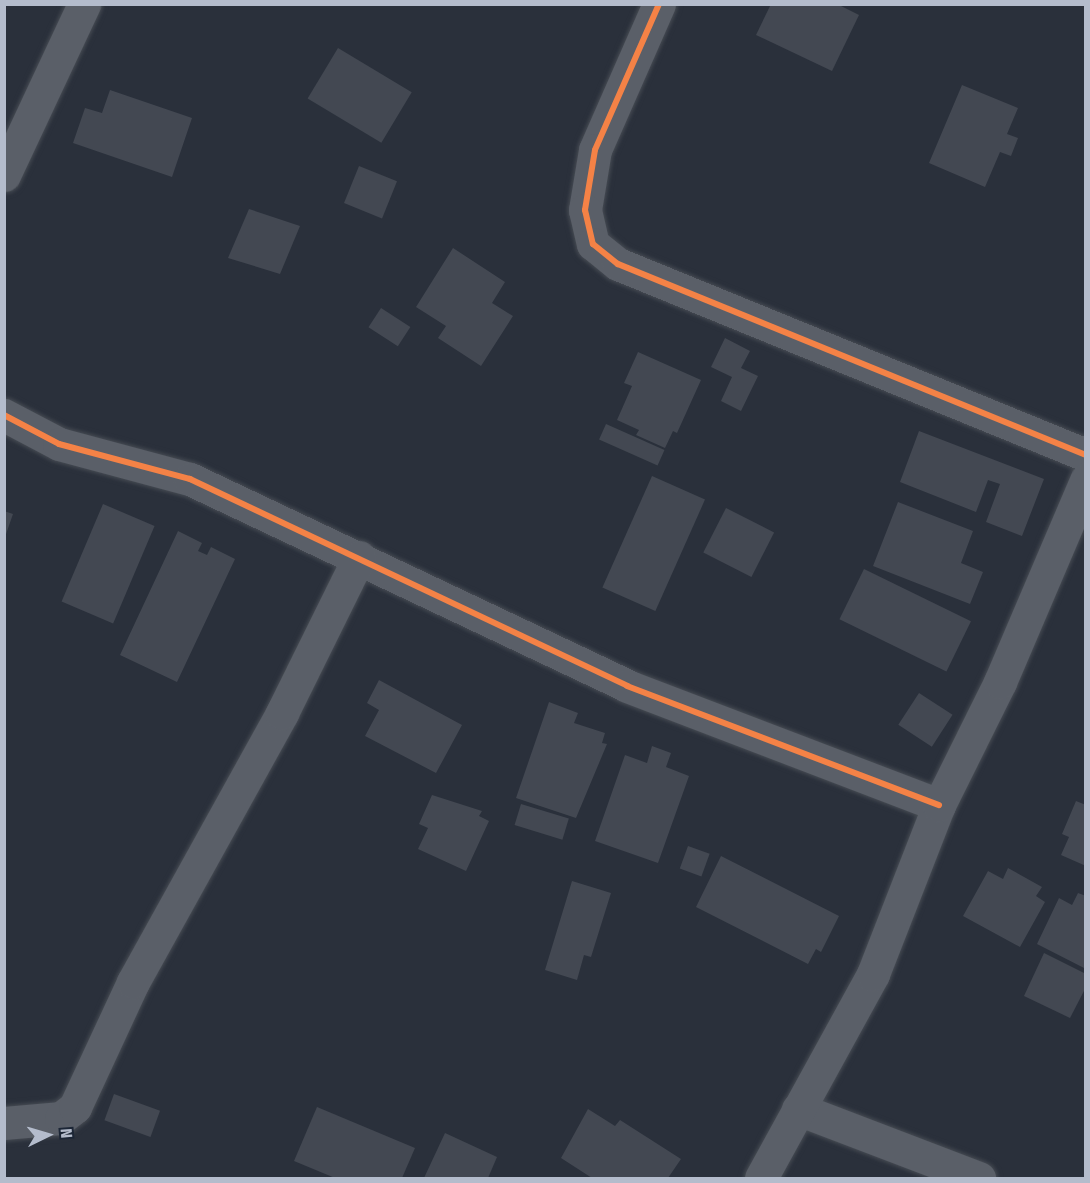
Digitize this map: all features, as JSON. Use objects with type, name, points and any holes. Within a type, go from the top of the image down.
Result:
[{"type":"street","points":[[4,175],[84,4]]},
{"type":"street","points":[[659,4],[595,150],[585,210],[593,244],[618,264],[1086,455]]},
{"type":"street","points":[[4,415],[59,444],[190,479],[359,557],[627,686],[939,805]]},
{"type":"street","points":[[761,1179],[873,974],[939,805],[1000,682],[1086,480]]},
{"type":"street","points":[[4,1123],[61,1118],[75,1107],[133,982],[282,713],[359,557]]},
{"type":"street","points":[[798,1109],[979,1179]]},
{"type":"building","points":[[771,4],[837,4],[859,15],[832,71],[756,35]]},
{"type":"building","points":[[338,48],[412,92],[381,143],[308,99]]},
{"type":"building","points":[[962,85],[1018,108],[1007,134],[1018,138],[1011,156],[1000,152],[985,187],[929,163]]},
{"type":"building","points":[[110,90],[192,118],[172,177],[73,143],[85,108],[102,113]]},
{"type":"building","points":[[359,166],[397,181],[382,218],[344,203]]},
{"type":"building","points":[[249,209],[300,226],[280,274],[228,258]]},
{"type":"building","points":[[453,248],[505,282],[492,303],[513,316],[481,366],[438,338],[446,326],[416,307]]},
{"type":"building","points":[[381,308],[410,327],[398,346],[368,327]]},
{"type":"building","points":[[725,338],[750,351],[741,368],[758,376],[741,411],[721,401],[732,377],[711,367]]},
{"type":"building","points":[[638,352],[701,380],[677,433],[673,431],[665,448],[636,435],[639,430],[617,420],[632,386],[624,383]]},
{"type":"building","points":[[606,424],[664,450],[658,466],[599,440]]},
{"type":"building","points":[[919,431],[1044,479],[1022,536],[986,522],[1000,484],[988,480],[976,512],[900,482]]},
{"type":"building","points":[[652,476],[705,500],[655,611],[602,587]]},
{"type":"building","points":[[898,502],[973,531],[961,563],[983,572],[970,604],[873,566]]},
{"type":"building","points":[[103,504],[155,526],[113,623],[62,602]]},
{"type":"building","points":[[726,508],[774,533],[751,577],[703,553]]},
{"type":"building","points":[[4,511],[13,514],[5,537],[4,537]]},
{"type":"building","points":[[178,531],[202,543],[198,551],[207,555],[211,547],[235,559],[177,682],[120,655]]},
{"type":"building","points":[[864,569],[971,621],[946,671],[839,619]]},
{"type":"building","points":[[379,680],[462,725],[436,773],[365,736],[379,710],[367,703]]},
{"type":"building","points":[[919,693],[953,715],[932,747],[898,725]]},
{"type":"building","points":[[549,702],[578,713],[574,723],[605,733],[602,743],[607,744],[576,818],[516,798]]},
{"type":"building","points":[[652,746],[671,753],[666,767],[689,776],[658,863],[595,841],[625,755],[647,763]]},
{"type":"building","points":[[432,795],[482,811],[479,816],[489,821],[466,871],[418,849],[428,828],[419,824]]},
{"type":"building","points":[[1076,801],[1086,805],[1086,866],[1061,855],[1069,837],[1062,834]]},
{"type":"building","points":[[521,804],[569,819],[562,840],[515,825]]},
{"type":"building","points":[[688,846],[710,854],[701,876],[680,869]]},
{"type":"building","points":[[721,856],[839,916],[821,952],[816,949],[808,964],[696,907]]},
{"type":"building","points":[[1008,868],[1042,887],[1036,896],[1045,902],[1020,947],[963,916],[988,871],[1003,879]]},
{"type":"building","points":[[572,881],[611,893],[591,957],[584,955],[577,980],[545,970]]},
{"type":"building","points":[[1078,893],[1086,896],[1086,969],[1037,944],[1059,898],[1072,905]]},
{"type":"building","points":[[1044,953],[1086,974],[1086,987],[1070,1018],[1024,996]]},
{"type":"building","points":[[114,1094],[160,1111],[150,1137],[104,1120]]},
{"type":"building","points":[[317,1107],[415,1148],[402,1178],[335,1178],[294,1161]]},
{"type":"building","points":[[588,1109],[615,1126],[620,1120],[681,1159],[668,1178],[592,1178],[561,1158]]},
{"type":"building","points":[[445,1133],[497,1157],[488,1178],[424,1178]]},
{"type":"cycle path","points":[[659,4],[595,150],[585,210],[593,244],[618,264],[1086,455]]},
{"type":"cycle path","points":[[4,415],[59,444],[190,479],[627,686],[939,805]]}]
